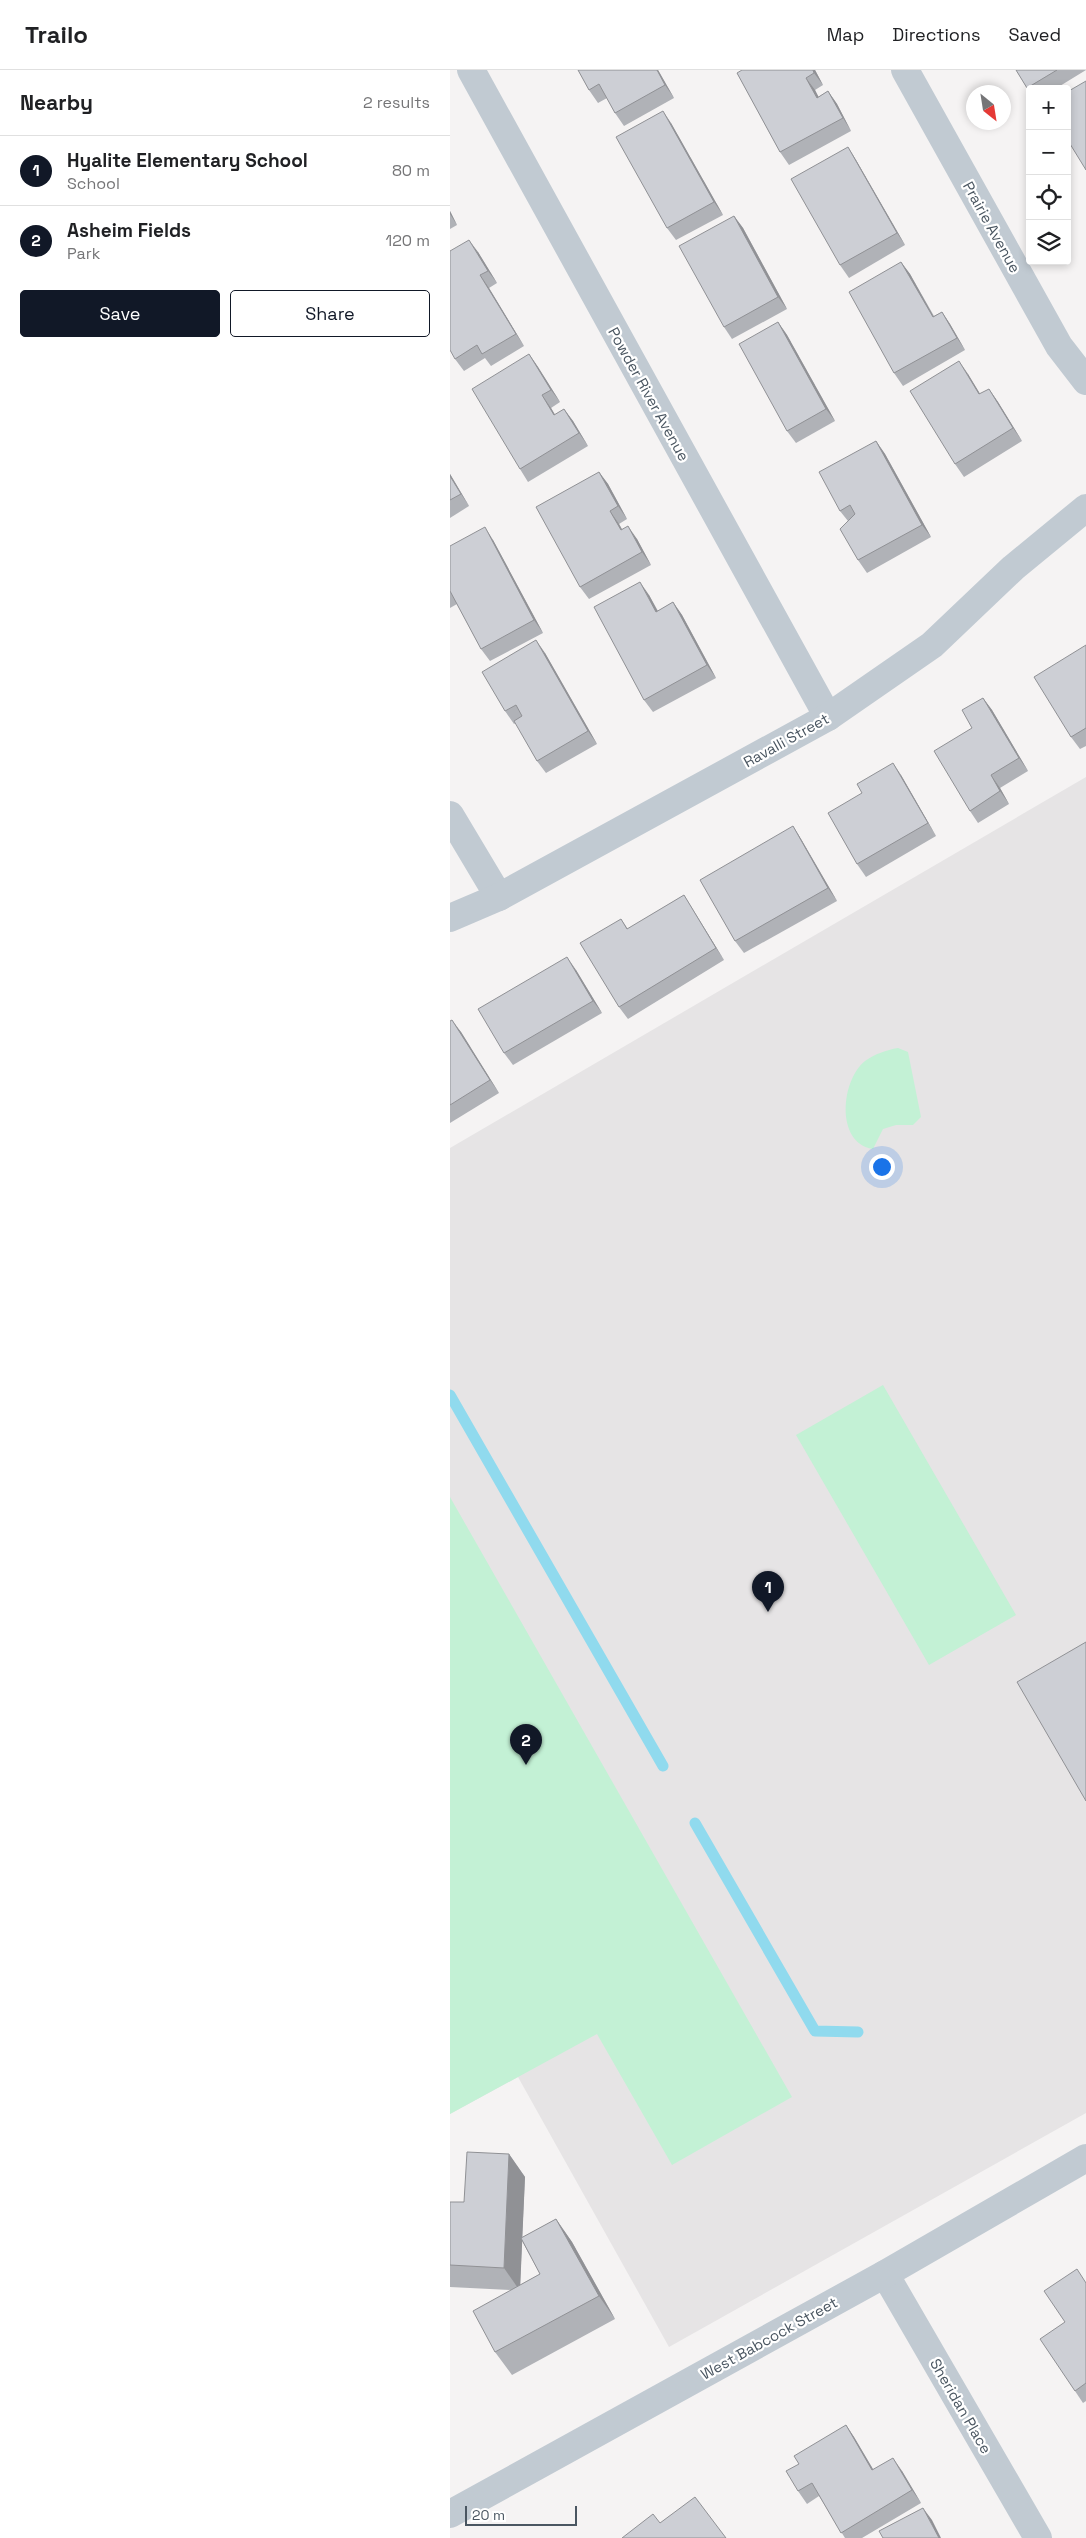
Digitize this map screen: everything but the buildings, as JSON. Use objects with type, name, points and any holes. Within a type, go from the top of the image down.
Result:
[{"type":"street","name":"Powder River Avenue","points":[[471,70],[828,717]]},
{"type":"street","name":"Prairie Avenue","points":[[905,70],[1058,346],[1086,381]]},
{"type":"street","name":"Ravalli Street","points":[[450,918],[499,897],[828,717],[932,645],[1014,568],[1086,508]]},
{"type":"street","points":[[450,815],[499,897]]},
{"type":"street","name":"West Babcock Street","points":[[450,2514],[885,2274],[1086,2158]]},
{"type":"street","name":"Sheridan Place","points":[[885,2274],[1038,2538]]},
{"type":"shaded area","points":[[1086,777],[1086,2113],[669,2347],[518,2077],[450,2114],[450,1148]]},
{"type":"green space","points":[[898,1048],[908,1052],[921,1117],[913,1125],[896,1125],[883,1129],[873,1149],[861,1144],[852,1135],[847,1124],[847,1096],[857,1070],[865,1061],[873,1056]]},
{"type":"green space","points":[[883,1385],[1016,1615],[929,1665],[796,1435]]},
{"type":"green space","points":[[450,1497],[792,2097],[672,2165],[597,2034],[450,2114]]},
{"type":"waterway","points":[[450,1395],[663,1766]]},
{"type":"waterway","points":[[695,1823],[815,2031],[858,2032]]},
{"type":"place","name":"Hyalite Elementary School","points":[[768,1612]]},
{"type":"place","name":"Asheim Fields","points":[[526,1765]]}]
